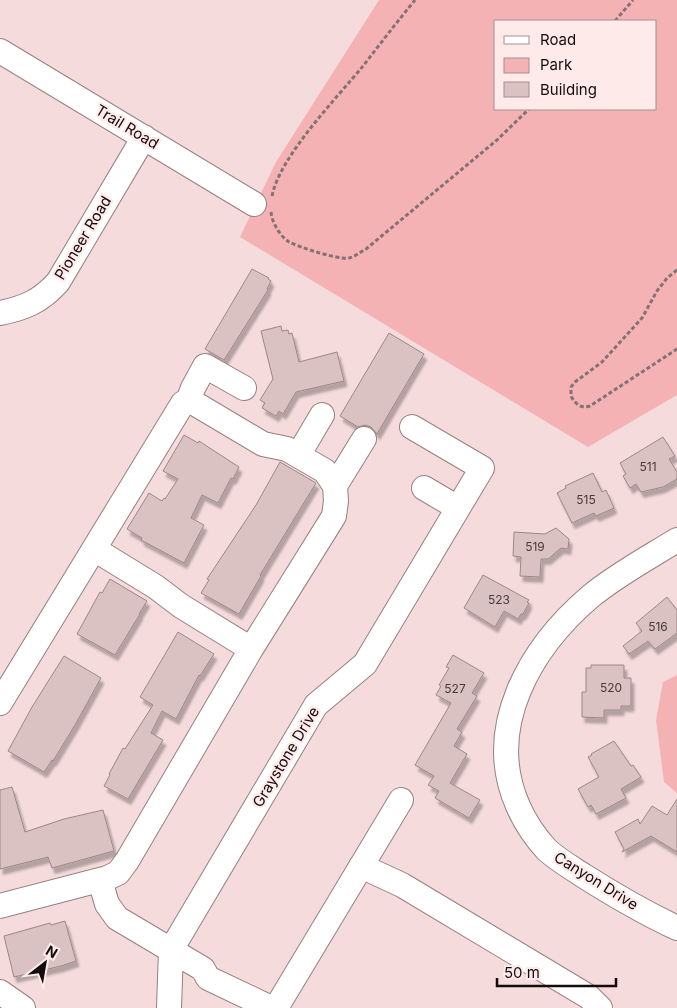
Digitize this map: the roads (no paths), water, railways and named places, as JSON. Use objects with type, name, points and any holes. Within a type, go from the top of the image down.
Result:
[{"type":"street","name":"Trail Road","points":[[0,51],[144,137],[265,206]]},
{"type":"street","name":"Pioneer Road","points":[[0,313],[29,305],[47,294],[58,282],[144,137]]},
{"type":"street","points":[[188,401],[192,388],[205,366],[244,388]]},
{"type":"street","points":[[0,703],[182,403],[188,401],[263,444],[287,449],[326,470],[335,486],[334,516],[251,649],[127,861],[118,873],[100,880],[0,906]]},
{"type":"street","points":[[298,454],[322,415]]},
{"type":"street","name":"Graystone Drive","points":[[169,1008],[171,950],[316,705],[365,664],[482,468],[412,427]]},
{"type":"street","points":[[335,486],[364,439]]},
{"type":"street","points":[[424,488],[458,508]]},
{"type":"street","name":"Canyon Drive","points":[[677,540],[609,582],[566,620],[545,646],[522,682],[512,706],[506,747],[507,772],[512,794],[522,816],[536,837],[547,849],[559,860],[594,882],[653,917],[677,928]]},
{"type":"street","points":[[94,548],[156,587],[181,606],[251,649]]},
{"type":"street","points":[[276,1008],[401,800]]},
{"type":"street","points":[[361,866],[402,885],[589,997],[600,1008]]},
{"type":"street","points":[[100,880],[107,904],[117,918],[202,969],[208,978],[271,1008]]},
{"type":"street","points":[[0,992],[28,1004]]}]
